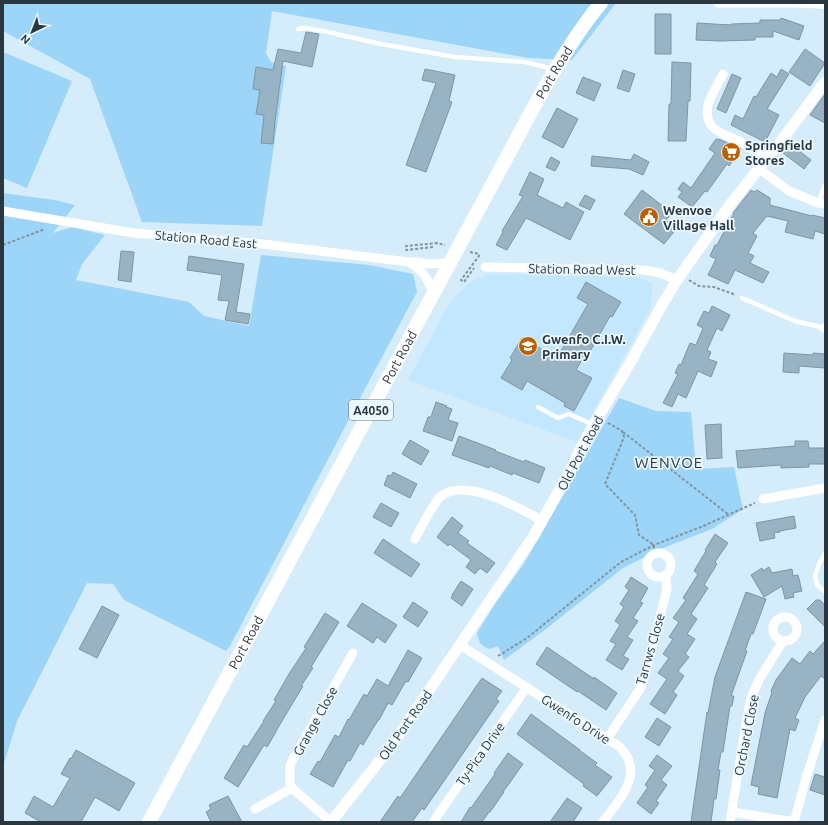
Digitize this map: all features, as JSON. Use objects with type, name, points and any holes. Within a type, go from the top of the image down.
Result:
[{"type":"main road","name":"Port Road","points":[[149,822],[537,101],[578,32],[601,3]]},
{"type":"street","points":[[718,3],[796,3],[825,5]]},
{"type":"street","points":[[723,74],[708,104],[708,120],[714,130],[742,143],[766,159]]},
{"type":"street","name":"Old Port Road","points":[[331,822],[396,739],[519,559],[543,521],[662,305],[679,278],[732,202],[825,82]]},
{"type":"street","points":[[758,168],[789,191],[821,204]]},
{"type":"street","name":"Station Road East","points":[[3,211],[134,233],[263,244],[428,264],[450,262]]},
{"type":"street","points":[[409,262],[425,275],[433,293]]},
{"type":"street","name":"Station Road West","points":[[481,266],[644,270],[679,278]]},
{"type":"street","points":[[763,499],[825,488]]},
{"type":"street","points":[[415,539],[427,515],[440,497],[450,491],[460,489],[480,492],[512,505],[543,521]]},
{"type":"street","name":"Tarrws Close","points":[[607,739],[640,689],[643,682],[667,589],[666,575],[671,569],[670,561],[665,554],[657,553],[653,555]]},
{"type":"street","points":[[653,555],[648,560],[649,571],[658,577],[666,575]]},
{"type":"street","name":"Orchard Close","points":[[730,822],[752,695],[760,678],[783,641]]},
{"type":"street","name":"Gwenfo Drive","points":[[460,645],[607,739],[620,748],[626,755],[631,770],[628,786],[603,822]]},
{"type":"street","name":"Grange Close","points":[[292,788],[290,766],[293,759],[352,653]]},
{"type":"street","name":"Ty-Pica Drive","points":[[433,822],[527,687]]},
{"type":"street","points":[[732,812],[794,822],[807,775],[825,720]]},
{"type":"street","points":[[255,809],[292,788],[331,822]]},
{"type":"lane","points":[[298,29],[306,28],[381,44],[455,57],[525,62],[555,69]]},
{"type":"lane","points":[[821,204],[825,185]]},
{"type":"lane","points":[[742,298],[795,321],[824,328]]},
{"type":"lane","points":[[538,407],[558,418],[569,414],[598,423]]},
{"type":"lane","points":[[825,554],[815,575],[817,585],[825,592]]},
{"type":"path","points":[[3,245],[63,221]]},
{"type":"path","points":[[434,247],[406,250],[406,246],[437,243]]},
{"type":"path","points":[[479,254],[461,280],[464,282],[481,266]]},
{"type":"path","points":[[679,278],[699,286],[714,287],[742,298]]},
{"type":"path","points":[[598,423],[622,431],[729,515]]},
{"type":"path","points":[[622,431],[624,437],[605,484],[635,515],[639,535],[654,545]]},
{"type":"path","points":[[487,661],[498,656],[526,638],[622,562],[654,545],[702,527],[763,499]]},
{"type":"path","points":[[653,555],[654,545]]},
{"type":"shaded area","points":[[3,3],[616,3],[572,60],[528,58],[272,11],[266,53],[271,62],[286,66],[262,226],[142,222],[90,79],[3,31]]},
{"type":"shaded area","points":[[3,52],[72,81],[27,188],[3,178]]},
{"type":"shaded area","points":[[3,193],[54,200],[75,205],[53,233],[72,227],[105,235],[82,264],[76,280],[189,302],[204,316],[249,326],[261,255],[369,265],[413,274],[417,292],[226,651],[124,600],[113,584],[87,583],[17,721],[3,767]]},
{"type":"shaded area","name":"Gwenfo C.I.W. Primary","points":[[491,274],[636,277],[652,283],[651,307],[577,442],[408,380],[444,313],[454,298],[470,283]]},
{"type":"shaded area","points":[[619,398],[656,411],[691,412],[696,469],[734,467],[743,509],[712,529],[663,548],[623,568],[504,660],[498,646],[489,649],[482,645],[479,641],[477,633],[495,604],[525,562]]},
{"type":"building","points":[[655,14],[671,14],[671,54],[655,54]]},
{"type":"building","points":[[781,18],[804,26],[799,40],[773,31],[773,37],[755,37],[755,40],[696,40],[697,23],[731,25],[760,23],[760,20],[780,20]]},
{"type":"building","points":[[306,32],[319,34],[312,67],[283,61],[273,144],[261,143],[264,115],[256,114],[260,90],[253,89],[256,67],[273,70],[278,49],[301,53]]},
{"type":"building","points":[[805,49],[825,63],[810,86],[789,72]]},
{"type":"building","points":[[672,62],[691,63],[690,101],[688,101],[686,141],[668,141]]},
{"type":"building","points":[[425,69],[455,75],[449,101],[452,102],[426,172],[406,165],[436,83],[422,80]]},
{"type":"building","points":[[781,69],[789,74],[767,109],[779,115],[765,142],[731,125],[735,115],[743,119],[754,96],[756,97],[771,73],[777,77]]},
{"type":"building","points":[[623,70],[635,74],[629,92],[617,88]]},
{"type":"building","points":[[732,74],[741,78],[726,113],[717,109]]},
{"type":"building","points":[[583,77],[601,84],[594,101],[576,93]]},
{"type":"building","points":[[825,94],[825,123],[810,115]]},
{"type":"building","points":[[557,108],[578,119],[563,148],[542,137]]},
{"type":"building","points":[[716,139],[741,149],[729,166],[727,164],[707,192],[705,191],[692,207],[678,197],[682,192],[678,189],[683,182],[691,188],[715,153],[709,149]]},
{"type":"building","points":[[790,144],[811,160],[804,169],[783,153]]},
{"type":"building","points":[[634,154],[649,162],[643,175],[629,169],[591,166],[592,156],[631,160]]},
{"type":"building","points":[[551,157],[560,162],[555,171],[546,167]]},
{"type":"building","points":[[530,172],[544,179],[537,195],[563,208],[566,202],[584,212],[570,240],[526,218],[507,250],[496,245],[503,232],[502,231],[523,196],[519,195]]},
{"type":"building","name":"Wenvoe Village Hall","points":[[642,190],[672,213],[666,220],[677,228],[664,244],[624,214]]},
{"type":"building","points":[[751,190],[754,192],[757,190],[770,198],[770,205],[825,218],[825,234],[815,231],[813,239],[785,232],[788,221],[767,216],[753,233],[757,236],[748,253],[754,256],[750,263],[769,272],[763,283],[735,270],[728,284],[708,275],[716,259],[710,256],[733,213]]},
{"type":"building","points":[[585,195],[595,200],[590,210],[579,205]]},
{"type":"building","points":[[121,251],[134,252],[131,282],[118,280]]},
{"type":"building","points":[[189,256],[244,264],[236,312],[250,314],[248,324],[225,320],[229,301],[218,300],[222,275],[187,270]]},
{"type":"building","points":[[586,282],[621,302],[612,317],[610,316],[588,355],[586,353],[576,370],[592,378],[574,411],[564,406],[565,403],[527,381],[522,390],[501,378],[512,360],[510,358],[522,338],[557,358],[588,304],[577,298]]},
{"type":"building","points":[[712,306],[730,315],[722,331],[717,328],[707,350],[711,352],[708,359],[717,362],[711,377],[698,371],[686,398],[678,394],[672,407],[663,403],[678,374],[675,373],[679,364],[681,365],[690,343],[696,345],[703,328],[697,325],[704,311],[709,313]]},
{"type":"building","points":[[784,353],[813,355],[813,353],[825,354],[825,368],[799,366],[799,373],[783,372]]},
{"type":"building","points":[[436,402],[452,409],[448,420],[458,423],[452,441],[423,431],[428,417],[431,417]]},
{"type":"building","points":[[721,424],[722,458],[707,459],[705,425]]},
{"type":"building","points":[[459,436],[524,462],[525,460],[545,468],[539,483],[513,473],[512,475],[490,466],[489,468],[452,455]]},
{"type":"building","points":[[410,440],[429,451],[421,465],[402,454]]},
{"type":"building","points":[[795,441],[808,441],[809,448],[825,448],[825,464],[809,464],[809,467],[781,468],[781,465],[738,468],[736,451],[795,446]]},
{"type":"building","points":[[393,472],[417,484],[410,498],[384,485],[388,475],[391,476]]},
{"type":"building","points":[[381,503],[399,513],[391,527],[373,517]]},
{"type":"building","points":[[794,516],[796,528],[774,533],[775,538],[760,541],[756,523]]},
{"type":"building","points":[[452,517],[463,526],[458,533],[469,541],[467,543],[495,563],[487,573],[480,568],[475,574],[466,567],[471,560],[450,544],[448,546],[437,537]]},
{"type":"building","points":[[715,534],[728,543],[715,562],[717,564],[704,585],[708,588],[691,614],[697,619],[687,634],[695,639],[685,654],[689,657],[678,671],[684,676],[673,692],[677,695],[665,714],[650,704],[667,679],[658,673],[669,658],[663,654],[673,639],[669,637],[679,622],[673,618],[686,600],[683,598],[698,574],[694,571]]},
{"type":"building","points":[[383,539],[420,564],[411,577],[374,553]]},
{"type":"building","points":[[769,567],[772,573],[792,569],[793,576],[798,575],[802,591],[793,593],[794,597],[785,599],[782,586],[764,597],[751,575],[762,568],[763,571]]},
{"type":"building","points":[[631,577],[648,588],[640,602],[643,603],[633,618],[638,621],[627,637],[633,640],[623,656],[629,659],[622,670],[606,660],[616,644],[610,641],[620,625],[615,621],[624,607],[620,604],[629,590],[625,587]]},
{"type":"building","points":[[461,581],[473,589],[462,606],[451,598]]},
{"type":"building","points":[[746,592],[766,599],[753,634],[751,634],[745,651],[747,651],[731,696],[734,696],[732,706],[730,706],[723,752],[721,752],[716,799],[714,799],[711,822],[691,822],[707,712],[708,713],[715,677]]},
{"type":"building","points":[[816,600],[820,600],[825,605],[825,627],[807,609]]},
{"type":"building","points":[[413,602],[428,612],[418,627],[403,617]]},
{"type":"building","points":[[362,603],[397,625],[385,643],[377,637],[373,643],[347,626]]},
{"type":"building","points":[[102,606],[119,615],[97,658],[79,649]]},
{"type":"building","points":[[325,613],[339,622],[311,667],[313,668],[301,686],[303,686],[267,747],[264,745],[238,787],[224,778],[244,745],[247,747],[264,721],[276,701],[274,700],[306,648],[304,647]]},
{"type":"building","points":[[825,641],[825,679],[821,676],[805,697],[795,718],[799,720],[795,731],[790,729],[777,798],[758,794],[759,787],[751,785],[765,713],[772,692],[771,691],[776,680],[792,658],[800,664],[810,651],[813,654]]},
{"type":"building","points":[[547,647],[617,693],[606,710],[536,664]]},
{"type":"building","points":[[408,650],[422,658],[392,705],[388,703],[363,745],[360,743],[350,761],[348,760],[333,787],[310,774],[318,761],[320,762],[335,735],[339,737],[348,719],[349,720],[364,694],[367,696],[377,679],[388,686]]},
{"type":"building","points":[[482,678],[502,691],[496,699],[499,701],[424,810],[422,808],[412,822],[380,822],[398,796],[400,798]]},
{"type":"building","points":[[531,714],[597,763],[595,765],[612,777],[597,796],[583,786],[584,784],[517,734]]},
{"type":"building","points":[[657,718],[671,727],[659,746],[645,737]]},
{"type":"building","points":[[76,750],[135,783],[119,811],[95,797],[81,822],[41,822],[25,813],[34,796],[53,807],[70,778],[61,774]]},
{"type":"building","points":[[508,753],[523,764],[504,792],[482,822],[461,822],[470,807],[471,808],[495,774],[494,773]]},
{"type":"building","points":[[657,755],[672,766],[661,780],[667,785],[656,801],[659,803],[651,814],[637,803],[648,787],[645,785],[655,770],[649,766]]},
{"type":"building","points":[[815,774],[825,777],[825,795],[810,790]]},
{"type":"building","points":[[228,796],[242,822],[211,822],[206,812],[211,809],[209,805]]},
{"type":"building","points":[[567,798],[582,808],[573,822],[550,822]]},
{"type":"place","name":"Springfield Stores","points":[[731,152]]},
{"type":"place","name":"Wenvoe Village Hall","points":[[649,217]]},
{"type":"place","name":"Gwenfo C.I.W. Primary","points":[[528,346]]},
{"type":"district","name":"WENVOE","points":[[669,462]]}]
